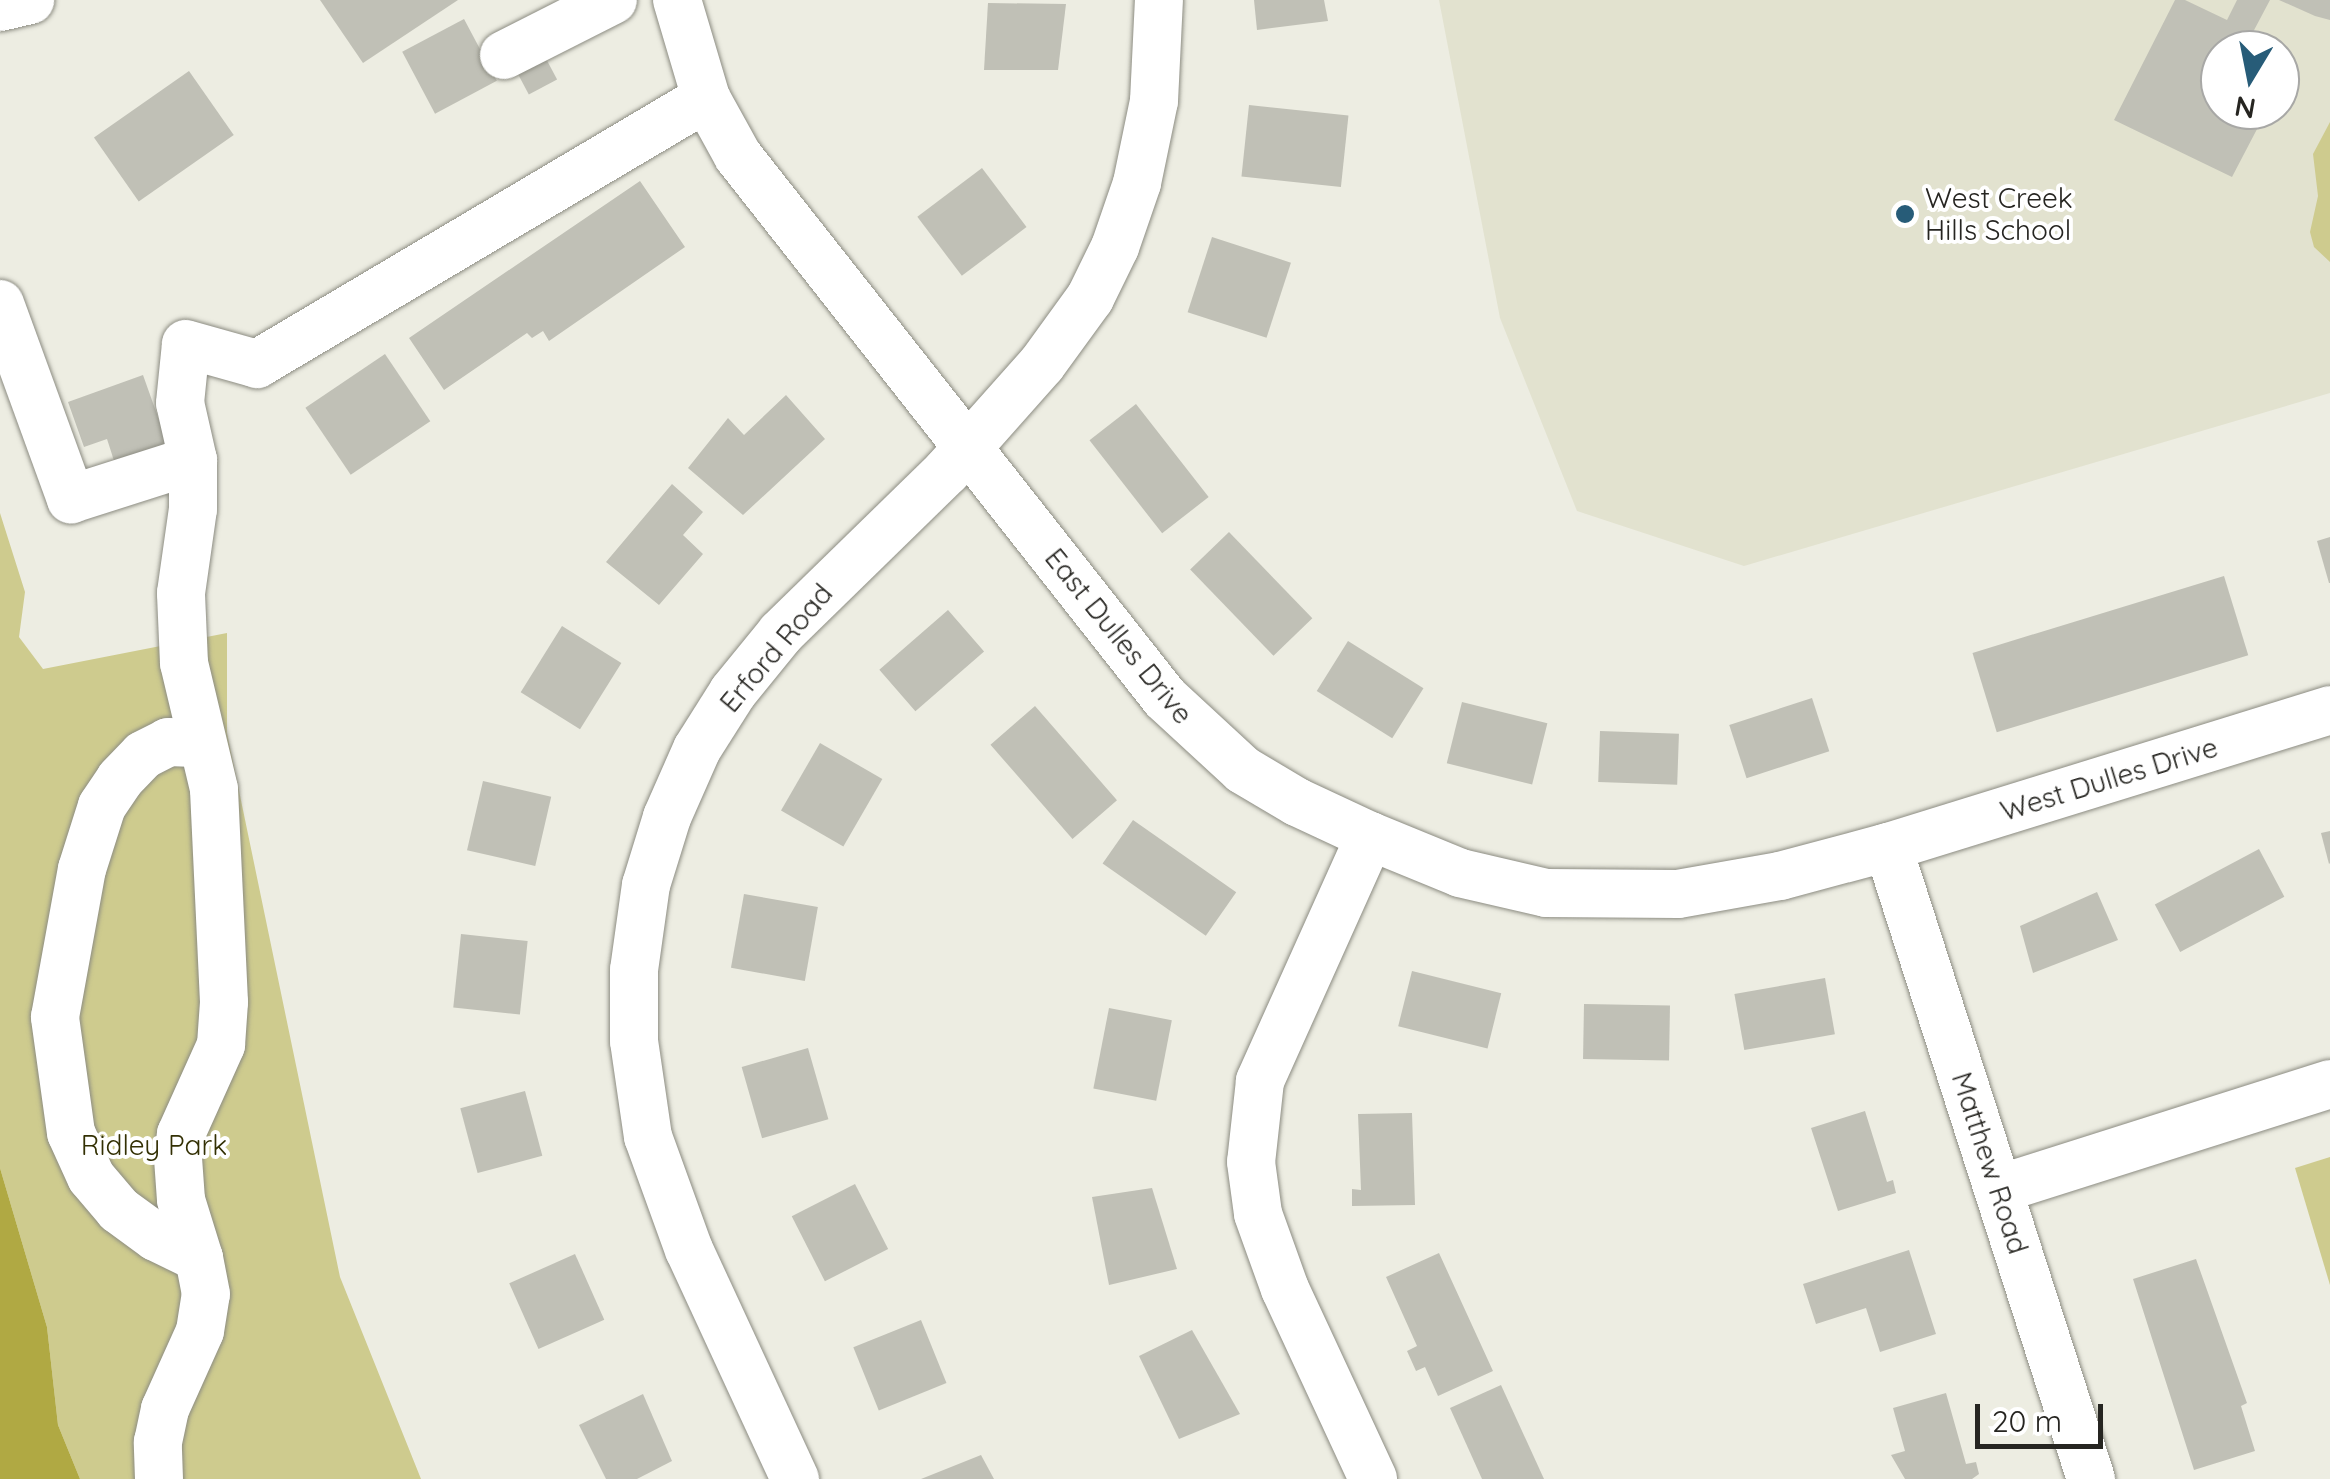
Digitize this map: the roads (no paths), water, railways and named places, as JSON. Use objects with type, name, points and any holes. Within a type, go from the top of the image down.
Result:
[{"type":"street","points":[[0,6],[30,0]]},
{"type":"street","points":[[504,55],[613,0]]},
{"type":"street","name":"East Dulles Drive","points":[[677,0],[706,98],[738,156],[1164,698],[1242,770],[1297,802],[1460,873],[1546,893],[1608,897],[1712,888],[1888,847]]},
{"type":"street","name":"Erford Road","points":[[796,1479],[689,1250],[648,1137],[634,1041],[634,970],[646,885],[682,783],[733,692],[781,633],[969,446],[1090,298],[1115,247],[1137,182],[1154,101],[1160,0]]},
{"type":"street","points":[[159,1479],[158,1442],[165,1409],[200,1331],[206,1294],[200,1258],[181,1200],[181,1134],[220,1045],[224,1002],[214,789],[184,663],[181,593],[193,509],[194,460],[180,404],[186,344],[257,364],[706,98]]},
{"type":"street","points":[[0,304],[71,499],[194,460]]},
{"type":"street","name":"West Dulles Drive","points":[[1888,847],[2330,710]]},
{"type":"street","points":[[200,1258],[119,1210],[91,1177],[71,1133],[54,1018],[82,869],[102,806],[143,756],[168,742],[202,743]]},
{"type":"street","points":[[1370,836],[1260,1081],[1251,1162],[1258,1214],[1284,1289],[1372,1479]]},
{"type":"street","name":"Matthew Road","points":[[1888,847],[2091,1479]]},
{"type":"street","points":[[1999,1189],[2330,1084]]},
{"type":"place","name":"West Creek Hills School","points":[[1905,214]]},
{"type":"park label","name":"Ridley Park","points":[[154,1145]]}]
